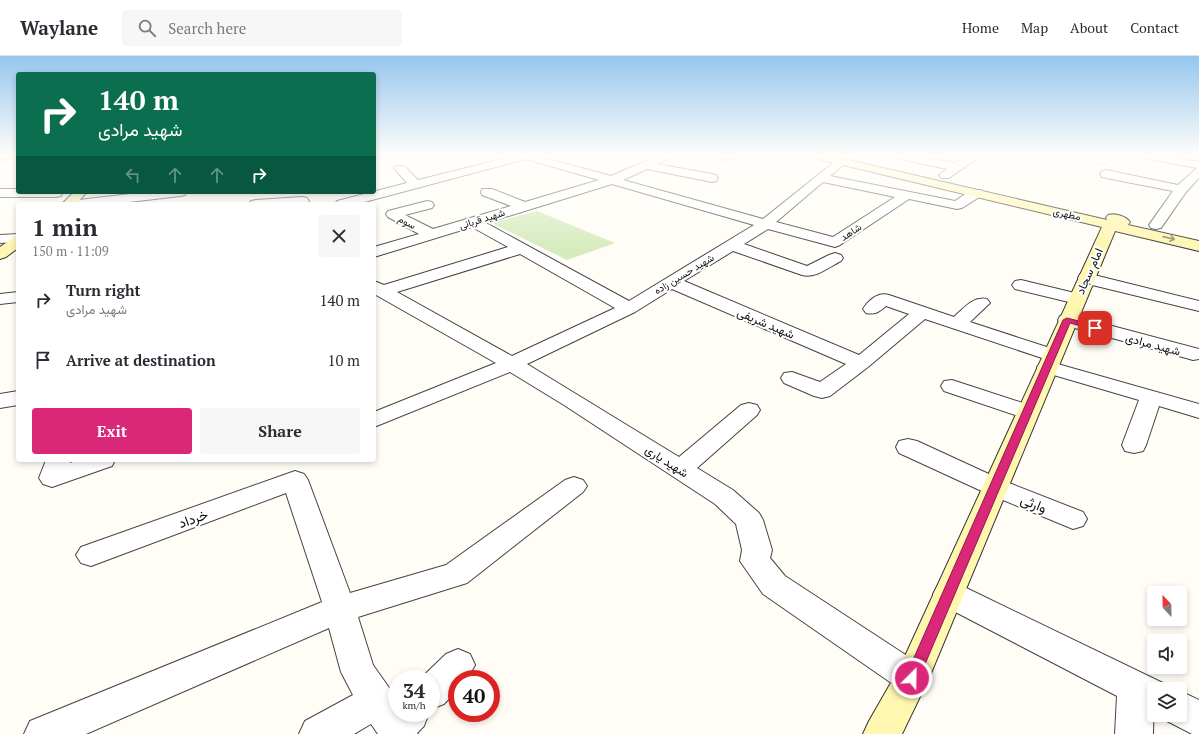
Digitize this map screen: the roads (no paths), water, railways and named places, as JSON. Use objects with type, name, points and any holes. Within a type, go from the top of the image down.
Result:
[{"type":"main road","name":"مطهری","points":[[955,188],[1112,221],[1171,227]]},
{"type":"main road","name":"مطهری","points":[[978,188],[1112,221],[1199,246]]},
{"type":"main road","points":[[71,202],[79,194]]},
{"type":"main road","name":"امام سجاد","points":[[882,734],[912,678],[1027,412],[1112,221]]},
{"type":"main road","points":[[0,254],[16,242]]},
{"type":"street","points":[[350,202],[406,188]]},
{"type":"street","name":"شهید قربانی","points":[[376,251],[588,188]]},
{"type":"street","name":"شاهد","points":[[640,188],[835,242],[907,195]]},
{"type":"street","name":"شهید حسین زاده","points":[[376,419],[511,364],[629,308],[766,224],[809,188]]},
{"type":"street","points":[[869,188],[957,205],[976,193]]},
{"type":"street","points":[[1156,225],[1181,189],[1176,188]]},
{"type":"street","points":[[487,192],[525,207]]},
{"type":"street","points":[[0,193],[16,193]]},
{"type":"street","points":[[96,202],[163,194]]},
{"type":"street","points":[[275,202],[303,199]]},
{"type":"street","name":"سوم","points":[[427,205],[393,214],[431,234]]},
{"type":"street","points":[[474,222],[629,308]]},
{"type":"street","points":[[0,239],[16,238]]},
{"type":"street","points":[[732,245],[808,272],[835,258]]},
{"type":"street","points":[[381,294],[522,248]]},
{"type":"street","name":"شهید شریفی","points":[[671,282],[861,363]]},
{"type":"street","points":[[1021,285],[1077,299],[1199,306]]},
{"type":"street","name":"شهید یاری","points":[[381,294],[511,364],[572,400],[724,497],[750,520],[757,550],[755,561],[774,585],[912,678]]},
{"type":"street","points":[[0,299],[16,297]]},
{"type":"street","name":"شهید مرادی","points":[[1077,299],[1193,354]]},
{"type":"street","points":[[872,309],[883,300],[923,311],[958,323],[1050,361],[1151,397],[1199,411]]},
{"type":"street","points":[[958,323],[981,303]]},
{"type":"street","points":[[792,378],[822,391],[861,363],[923,311]]},
{"type":"street","points":[[952,386],[1027,412]]},
{"type":"street","points":[[1134,445],[1151,397]]},
{"type":"street","points":[[0,401],[16,398]]},
{"type":"street","points":[[680,468],[749,410]]},
{"type":"street","name":"وارثی","points":[[908,447],[995,487],[1074,519]]},
{"type":"street","points":[[57,462],[52,478],[97,462]]},
{"type":"street","name":"خرداد","points":[[90,555],[295,480],[340,609]]},
{"type":"street","points":[[43,734],[340,609],[456,574],[574,486]]},
{"type":"street","points":[[949,594],[1144,692],[1134,734]]},
{"type":"street","points":[[340,609],[358,672],[388,709]]},
{"type":"street","points":[[440,683],[458,665]]},
{"type":"street","points":[[1187,713],[1199,719]]},
{"type":"street","points":[[318,734],[388,721]]}]
